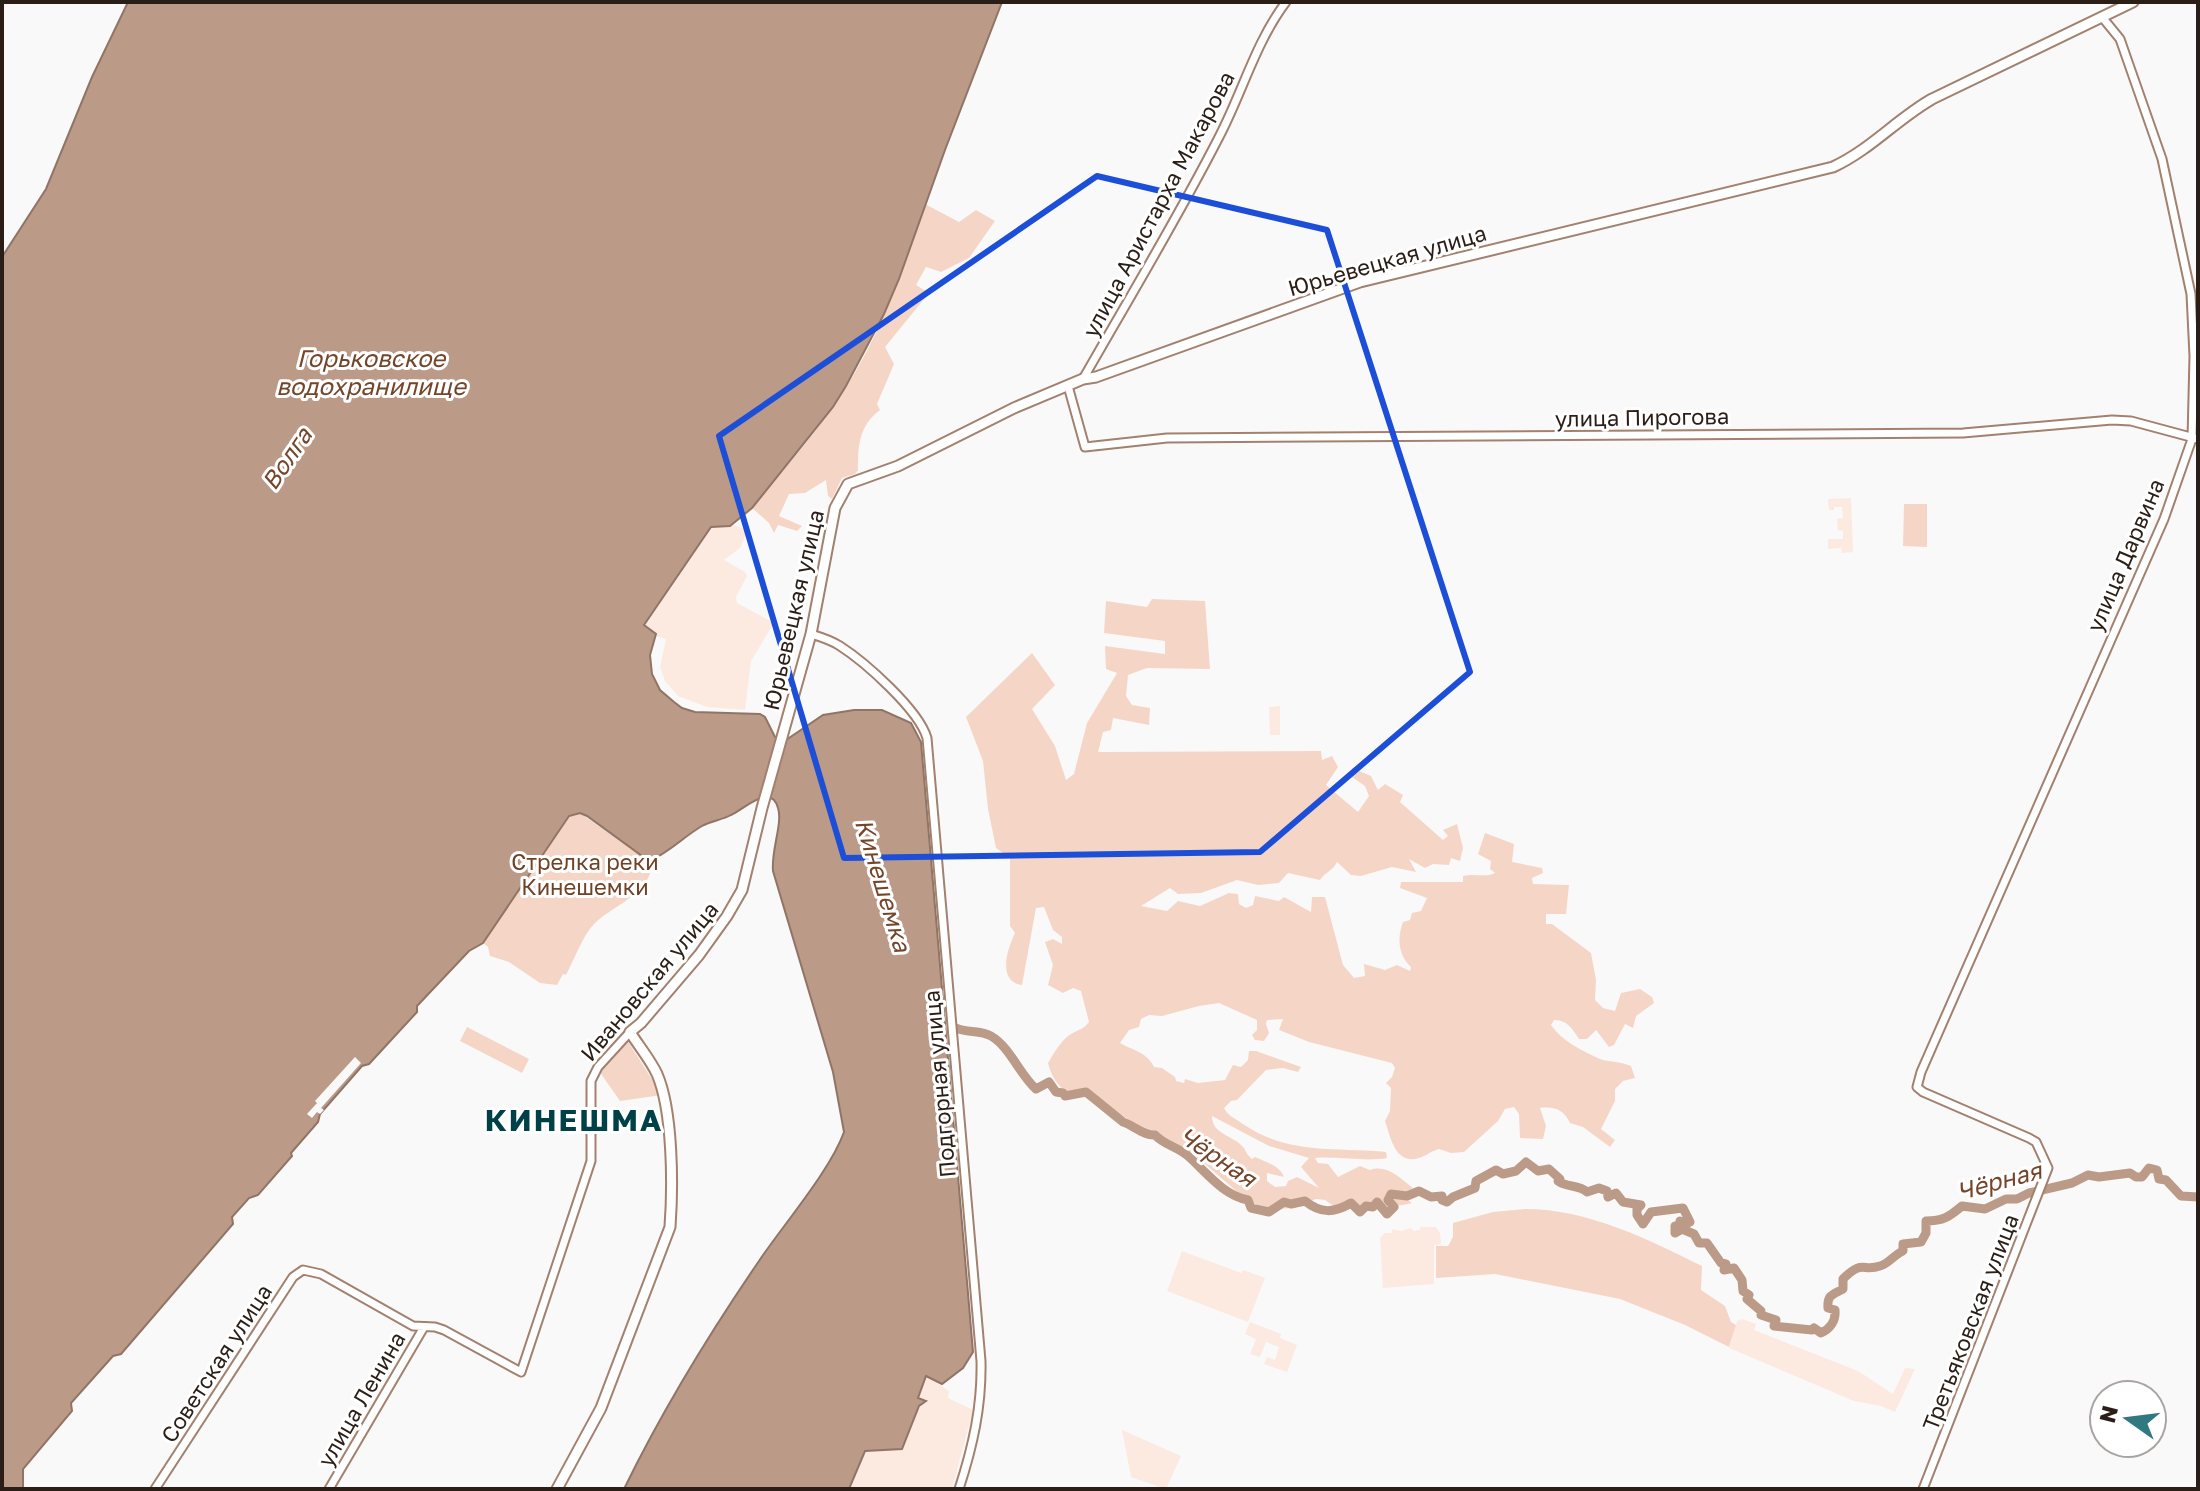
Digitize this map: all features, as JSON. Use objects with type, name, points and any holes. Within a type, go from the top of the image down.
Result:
[{"type":"main road","name":"Юрьевецкая улица","points":[[762,808],[811,634],[835,508],[848,484],[898,466],[1014,408],[1083,379],[1096,377],[1360,282],[1833,167],[1860,152],[1902,118],[1932,99],[2133,2]]},
{"type":"main road","name":"Ивановская улица","points":[[630,1032],[699,955],[735,905],[762,808]]},
{"type":"main road","points":[[557,1489],[601,1408],[670,1227],[672,1200],[665,1105],[657,1074],[630,1032]]},
{"type":"street","name":"улица Аристарха Макарова","points":[[1083,379],[1219,138],[1265,35],[1286,2]]},
{"type":"street","name":"улица Дарвина","points":[[2048,1170],[2036,1142],[1934,1098],[1917,1087],[2036,804],[2164,519],[2195,439],[2191,294],[2179,226],[2162,159],[2120,39],[2102,17]]},
{"type":"street","name":"улица Пирогова","points":[[1068,386],[1085,447],[1167,438],[1963,433],[2112,420],[2131,421],[2195,439]]},
{"type":"street","name":"Подгорная улица","points":[[811,634],[841,646],[871,671],[915,715],[927,738],[981,1361],[978,1424],[959,1489]]},
{"type":"street","name":"Ивановская улица","points":[[424,1327],[444,1330],[521,1372],[591,1161],[590,1085],[598,1067],[630,1032]]},
{"type":"street","name":"Третьяковская улица","points":[[1923,1489],[2048,1170]]},
{"type":"street","name":"Советская улица","points":[[155,1489],[293,1277],[303,1270],[315,1271],[408,1324],[424,1327]]},
{"type":"street","name":"улица Ленина","points":[[329,1489],[424,1327]]},
{"type":"highlighted area","points":[[1097,176],[1327,230],[1470,672],[1260,852],[844,858],[719,436]]},
{"type":"shaded area","points":[[1851,498],[1853,552],[1842,553],[1841,548],[1828,549],[1828,539],[1843,539],[1837,519],[1843,518],[1842,507],[1829,510],[1828,499]]},
{"type":"shaded area","points":[[715,525],[733,525],[748,530],[740,548],[724,560],[747,576],[736,597],[737,603],[774,623],[751,661],[745,710],[707,707],[678,696],[665,681],[660,667],[666,639],[656,636],[644,625]]},
{"type":"shaded area","points":[[1280,706],[1280,735],[1270,735],[1269,707]]},
{"type":"shaded area","points":[[1420,1227],[1436,1227],[1440,1233],[1441,1244],[1434,1245],[1434,1284],[1383,1288],[1380,1238],[1385,1233],[1392,1233],[1392,1229],[1401,1231],[1412,1228],[1413,1231],[1420,1230]]},
{"type":"shaded area","points":[[1182,1251],[1241,1273],[1243,1270],[1265,1278],[1248,1322],[1167,1291]]},
{"type":"shaded area","points":[[1742,1319],[1756,1324],[1754,1330],[1858,1371],[1893,1394],[1905,1368],[1915,1369],[1895,1412],[1854,1401],[1729,1348],[1737,1321]]},
{"type":"shaded area","points":[[1250,1322],[1281,1334],[1280,1338],[1297,1345],[1287,1372],[1264,1364],[1267,1357],[1275,1360],[1279,1347],[1266,1342],[1260,1357],[1250,1354],[1256,1339],[1245,1334]]},
{"type":"shaded area","points":[[926,1375],[949,1391],[948,1398],[973,1410],[952,1489],[849,1489],[865,1451],[902,1448],[919,1406],[925,1401],[918,1399]]},
{"type":"shaded area","points":[[1122,1430],[1181,1456],[1166,1489],[1131,1477]]},
{"type":"green space","points":[[925,204],[959,222],[976,210],[995,221],[969,258],[941,272],[926,267],[916,285],[929,293],[885,347],[894,364],[877,404],[880,410],[861,437],[858,470],[842,478],[832,499],[828,496],[826,480],[805,493],[789,494],[779,516],[802,526],[797,531],[778,525],[774,533],[769,523],[752,508],[804,446],[848,384],[898,283]]},
{"type":"green space","points":[[1904,504],[1927,504],[1927,547],[1903,546]]},
{"type":"green space","points":[[1152,599],[1205,601],[1210,669],[1147,668],[1128,675],[1126,696],[1132,705],[1150,708],[1149,725],[1113,718],[1111,730],[1103,732],[1098,752],[1321,751],[1322,760],[1332,756],[1338,767],[1326,785],[1358,812],[1369,796],[1365,786],[1352,777],[1352,768],[1371,776],[1378,790],[1385,784],[1403,795],[1400,802],[1443,840],[1448,836],[1443,830],[1457,824],[1463,848],[1460,861],[1451,858],[1449,865],[1433,864],[1425,868],[1409,859],[1416,872],[1392,867],[1361,876],[1351,875],[1337,862],[1320,880],[1288,873],[1279,883],[1258,885],[1237,880],[1201,893],[1178,894],[1170,888],[1141,906],[1167,911],[1178,901],[1200,906],[1229,893],[1238,894],[1239,904],[1246,908],[1253,905],[1255,896],[1279,901],[1284,897],[1311,912],[1312,897],[1325,897],[1343,965],[1354,978],[1365,976],[1364,964],[1385,970],[1397,965],[1410,971],[1411,967],[1403,957],[1400,946],[1401,928],[1403,922],[1410,920],[1412,913],[1421,911],[1427,898],[1400,888],[1401,882],[1463,882],[1463,876],[1495,873],[1490,869],[1491,861],[1478,854],[1485,833],[1514,844],[1512,862],[1542,868],[1543,873],[1532,878],[1533,884],[1569,885],[1566,914],[1546,914],[1546,924],[1552,924],[1591,953],[1596,980],[1595,1000],[1603,1008],[1615,1011],[1621,993],[1640,989],[1652,997],[1654,1003],[1636,1016],[1633,1028],[1625,1024],[1614,1045],[1609,1047],[1596,1030],[1587,1039],[1579,1039],[1562,1021],[1554,1020],[1551,1025],[1567,1041],[1586,1052],[1600,1059],[1631,1066],[1635,1078],[1623,1081],[1615,1089],[1615,1101],[1601,1129],[1615,1140],[1610,1147],[1583,1127],[1570,1123],[1562,1112],[1550,1108],[1540,1108],[1546,1126],[1543,1139],[1520,1138],[1519,1114],[1514,1107],[1505,1109],[1498,1121],[1464,1152],[1451,1153],[1439,1149],[1408,1159],[1394,1146],[1385,1121],[1390,1111],[1391,1088],[1386,1083],[1395,1068],[1392,1063],[1309,1042],[1279,1030],[1283,1019],[1267,1020],[1269,1033],[1264,1041],[1255,1040],[1252,1035],[1257,1030],[1257,1020],[1219,1003],[1141,1019],[1139,1027],[1129,1030],[1120,1043],[1144,1055],[1154,1067],[1162,1068],[1176,1081],[1184,1083],[1185,1079],[1198,1083],[1225,1080],[1233,1065],[1241,1067],[1248,1060],[1249,1051],[1301,1067],[1298,1072],[1283,1068],[1266,1070],[1237,1100],[1224,1108],[1243,1124],[1277,1141],[1312,1148],[1386,1152],[1387,1158],[1378,1159],[1315,1158],[1318,1163],[1328,1164],[1338,1177],[1360,1166],[1370,1170],[1382,1169],[1413,1188],[1401,1195],[1412,1203],[1403,1205],[1339,1210],[1325,1200],[1316,1199],[1294,1208],[1274,1209],[1249,1202],[1198,1158],[1132,1122],[1089,1093],[1074,1094],[1057,1083],[1048,1063],[1064,1040],[1089,1022],[1081,991],[1073,988],[1063,993],[1048,985],[1053,965],[1045,942],[1053,939],[1062,944],[1062,937],[1053,930],[1044,907],[1036,908],[1022,985],[1009,978],[1007,956],[1015,933],[1010,926],[1010,858],[996,848],[983,761],[966,717],[1032,653],[1055,685],[1032,709],[1055,746],[1066,780],[1074,774],[1087,723],[1117,673],[1106,669],[1105,646],[1165,654],[1165,641],[1104,633],[1106,601],[1147,607]],"holes":[[[1212,1116],[1269,1146],[1309,1158],[1301,1167],[1319,1188],[1297,1177],[1288,1181],[1286,1186],[1275,1187],[1267,1181],[1267,1173],[1284,1177],[1279,1170],[1255,1157],[1252,1159],[1240,1144],[1219,1131]]]},
{"type":"green space","name":"Стрелка реки Кинешемки","points":[[580,813],[649,861],[652,860],[651,871],[640,889],[594,924],[566,975],[563,974],[557,985],[540,983],[509,962],[490,956],[488,947],[483,943],[569,816]]},
{"type":"green space","points":[[467,1027],[529,1059],[522,1073],[460,1041]]},
{"type":"green space","points":[[627,1040],[662,1095],[620,1101],[599,1071]]},
{"type":"green space","points":[[1525,1209],[1572,1214],[1616,1227],[1702,1266],[1701,1290],[1725,1306],[1731,1322],[1736,1325],[1729,1347],[1685,1325],[1620,1299],[1495,1274],[1436,1278],[1436,1246],[1448,1246],[1453,1237],[1453,1223],[1493,1212]]},
{"type":"water","name":"Горьковское водохранилище","points":[[128,2],[1002,2],[899,279],[846,386],[833,407],[752,508],[730,526],[711,527],[644,625],[656,634],[650,655],[652,674],[660,690],[682,708],[695,712],[760,714],[765,717],[775,737],[786,740],[823,715],[882,710],[911,723],[921,742],[973,1352],[963,1368],[942,1384],[926,1376],[918,1398],[926,1401],[919,1406],[902,1449],[865,1451],[849,1489],[624,1489],[705,1344],[817,1180],[844,1132],[833,1072],[773,871],[778,808],[769,797],[763,797],[728,817],[702,826],[649,861],[587,816],[580,813],[569,816],[483,943],[469,951],[417,1006],[417,1012],[369,1064],[362,1066],[320,1114],[318,1122],[291,1153],[292,1156],[258,1195],[249,1198],[232,1217],[233,1224],[121,1354],[113,1356],[71,1403],[72,1411],[23,1469],[23,1489],[2,1489],[2,257],[46,189],[92,77]]},
{"type":"pier","points":[[355,1057],[361,1063],[321,1108],[324,1110],[312,1118],[307,1114],[317,1103],[315,1101]]},
{"type":"waterway","name":"Чёрная","points":[[956,1028],[987,1034],[998,1041],[1036,1089],[1049,1082],[1056,1092],[1065,1096],[1086,1092],[1123,1122],[1155,1135],[1184,1153],[1223,1188],[1248,1200],[1251,1208],[1269,1212],[1284,1202],[1305,1201],[1328,1211],[1351,1203],[1360,1212],[1377,1202],[1387,1214],[1394,1207],[1388,1200],[1391,1194],[1407,1196],[1419,1191],[1431,1197],[1442,1196],[1442,1200],[1447,1202],[1475,1188],[1476,1181],[1496,1170],[1503,1174],[1516,1171],[1526,1162],[1538,1171],[1549,1169],[1565,1185],[1587,1192],[1599,1188],[1607,1191],[1608,1197],[1616,1193],[1623,1202],[1641,1205],[1637,1215],[1643,1224],[1651,1212],[1683,1208],[1690,1222],[1680,1221],[1680,1227],[1675,1226],[1675,1233],[1682,1229],[1694,1234],[1699,1243],[1707,1243],[1721,1263],[1726,1264],[1724,1270],[1734,1268],[1742,1280],[1743,1291],[1749,1295],[1747,1299],[1761,1311],[1761,1315],[1776,1320],[1774,1326],[1814,1328],[1821,1333],[1830,1327],[1834,1318],[1835,1310],[1828,1308],[1829,1298],[1843,1289],[1843,1279],[1859,1268],[1886,1263],[1903,1251],[1903,1244],[1921,1242],[1926,1233],[1926,1221],[1946,1218],[1962,1206],[1985,1209],[2006,1199],[2017,1199],[2029,1193],[2072,1183],[2088,1175],[2099,1177],[2130,1173],[2142,1177],[2149,1168],[2157,1170],[2159,1179],[2166,1180],[2181,1196],[2198,1197]]},
{"type":"district","name":"КИНЕШМА","points":[[574,1120]]},
{"type":"water label","name":"Волга","points":[[286,458]]},
{"type":"water label","name":"Кинешемка","points":[[884,885]]}]
